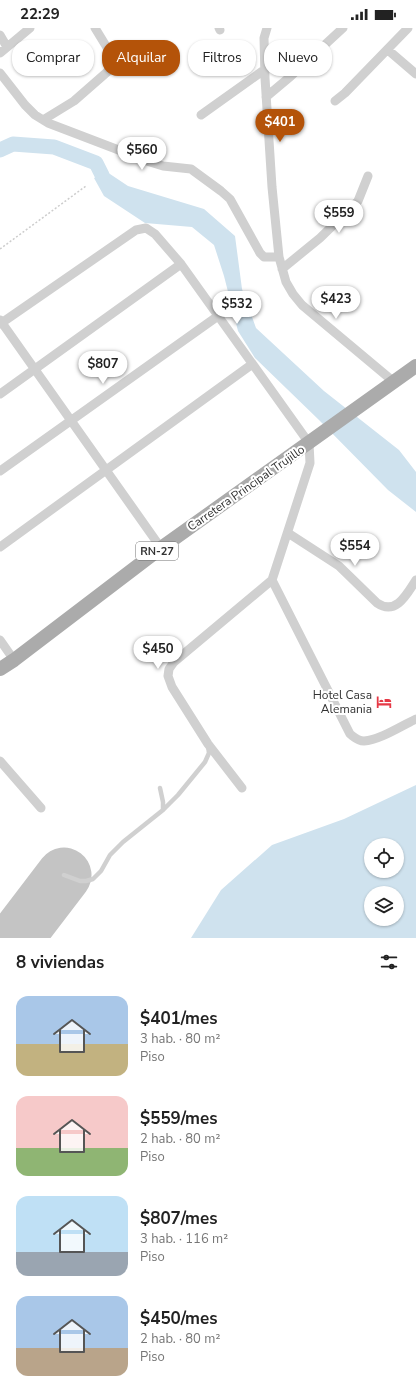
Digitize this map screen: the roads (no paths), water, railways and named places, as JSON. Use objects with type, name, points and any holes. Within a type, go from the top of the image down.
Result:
[{"type":"main road","name":"RN-27","points":[[394,382],[416,366]]},
{"type":"main road","name":"Carretera Principal Trujillo","points":[[0,669],[14,660],[161,548],[394,382]]},
{"type":"street","points":[[0,35],[4,50],[30,28]]},
{"type":"street","points":[[43,120],[74,101],[114,66],[114,59],[95,28]]},
{"type":"street","points":[[264,40],[267,28]]},
{"type":"street","points":[[266,98],[343,28]]},
{"type":"street","points":[[335,101],[345,94],[408,28]]},
{"type":"street","points":[[388,50],[414,69]]},
{"type":"street","points":[[201,114],[264,70]]},
{"type":"street","points":[[0,73],[34,115],[43,120],[150,162],[163,166],[191,169],[230,199],[260,253],[264,257],[279,257]]},
{"type":"street","points":[[264,76],[272,188],[279,257],[286,282],[302,305],[394,382]]},
{"type":"street","points":[[282,269],[320,238],[358,201],[368,176]]},
{"type":"street","points":[[161,548],[1,322],[136,230],[146,228],[155,234],[181,264],[251,365],[313,441],[310,463],[272,580],[174,662],[169,669],[168,676],[172,687],[208,744],[242,788]]},
{"type":"street","points":[[0,394],[181,264]]},
{"type":"street","points":[[0,471],[72,421],[182,340],[218,316]]},
{"type":"street","points":[[0,547],[107,471],[251,365]]},
{"type":"street","points":[[288,533],[339,566],[383,607],[398,604],[416,580]]},
{"type":"street","points":[[272,580],[350,734],[355,739],[362,741],[376,739],[416,719]]},
{"type":"street","points":[[0,640],[14,660]]},
{"type":"street","points":[[0,762],[41,808]]},
{"type":"lane","points":[[64,876],[80,881],[93,879],[101,871],[110,855],[123,842],[163,810],[178,795],[205,762],[209,753],[208,744]]},
{"type":"lane","points":[[160,788],[163,810]]},
{"type":"water","points":[[107,172],[128,186],[204,209],[235,236],[242,289],[256,328],[324,391],[399,450],[416,472],[416,512],[388,490],[255,358],[238,331],[224,276],[214,245],[192,227],[145,223],[104,196],[94,178]]},
{"type":"water","points":[[416,785],[416,938],[191,938],[221,890],[272,845],[344,819]]},
{"type":"waterway","points":[[0,150],[13,144],[54,147],[96,163],[102,175]]},
{"type":"place","name":"Hotel Casa Alemania","points":[[384,702]]}]
